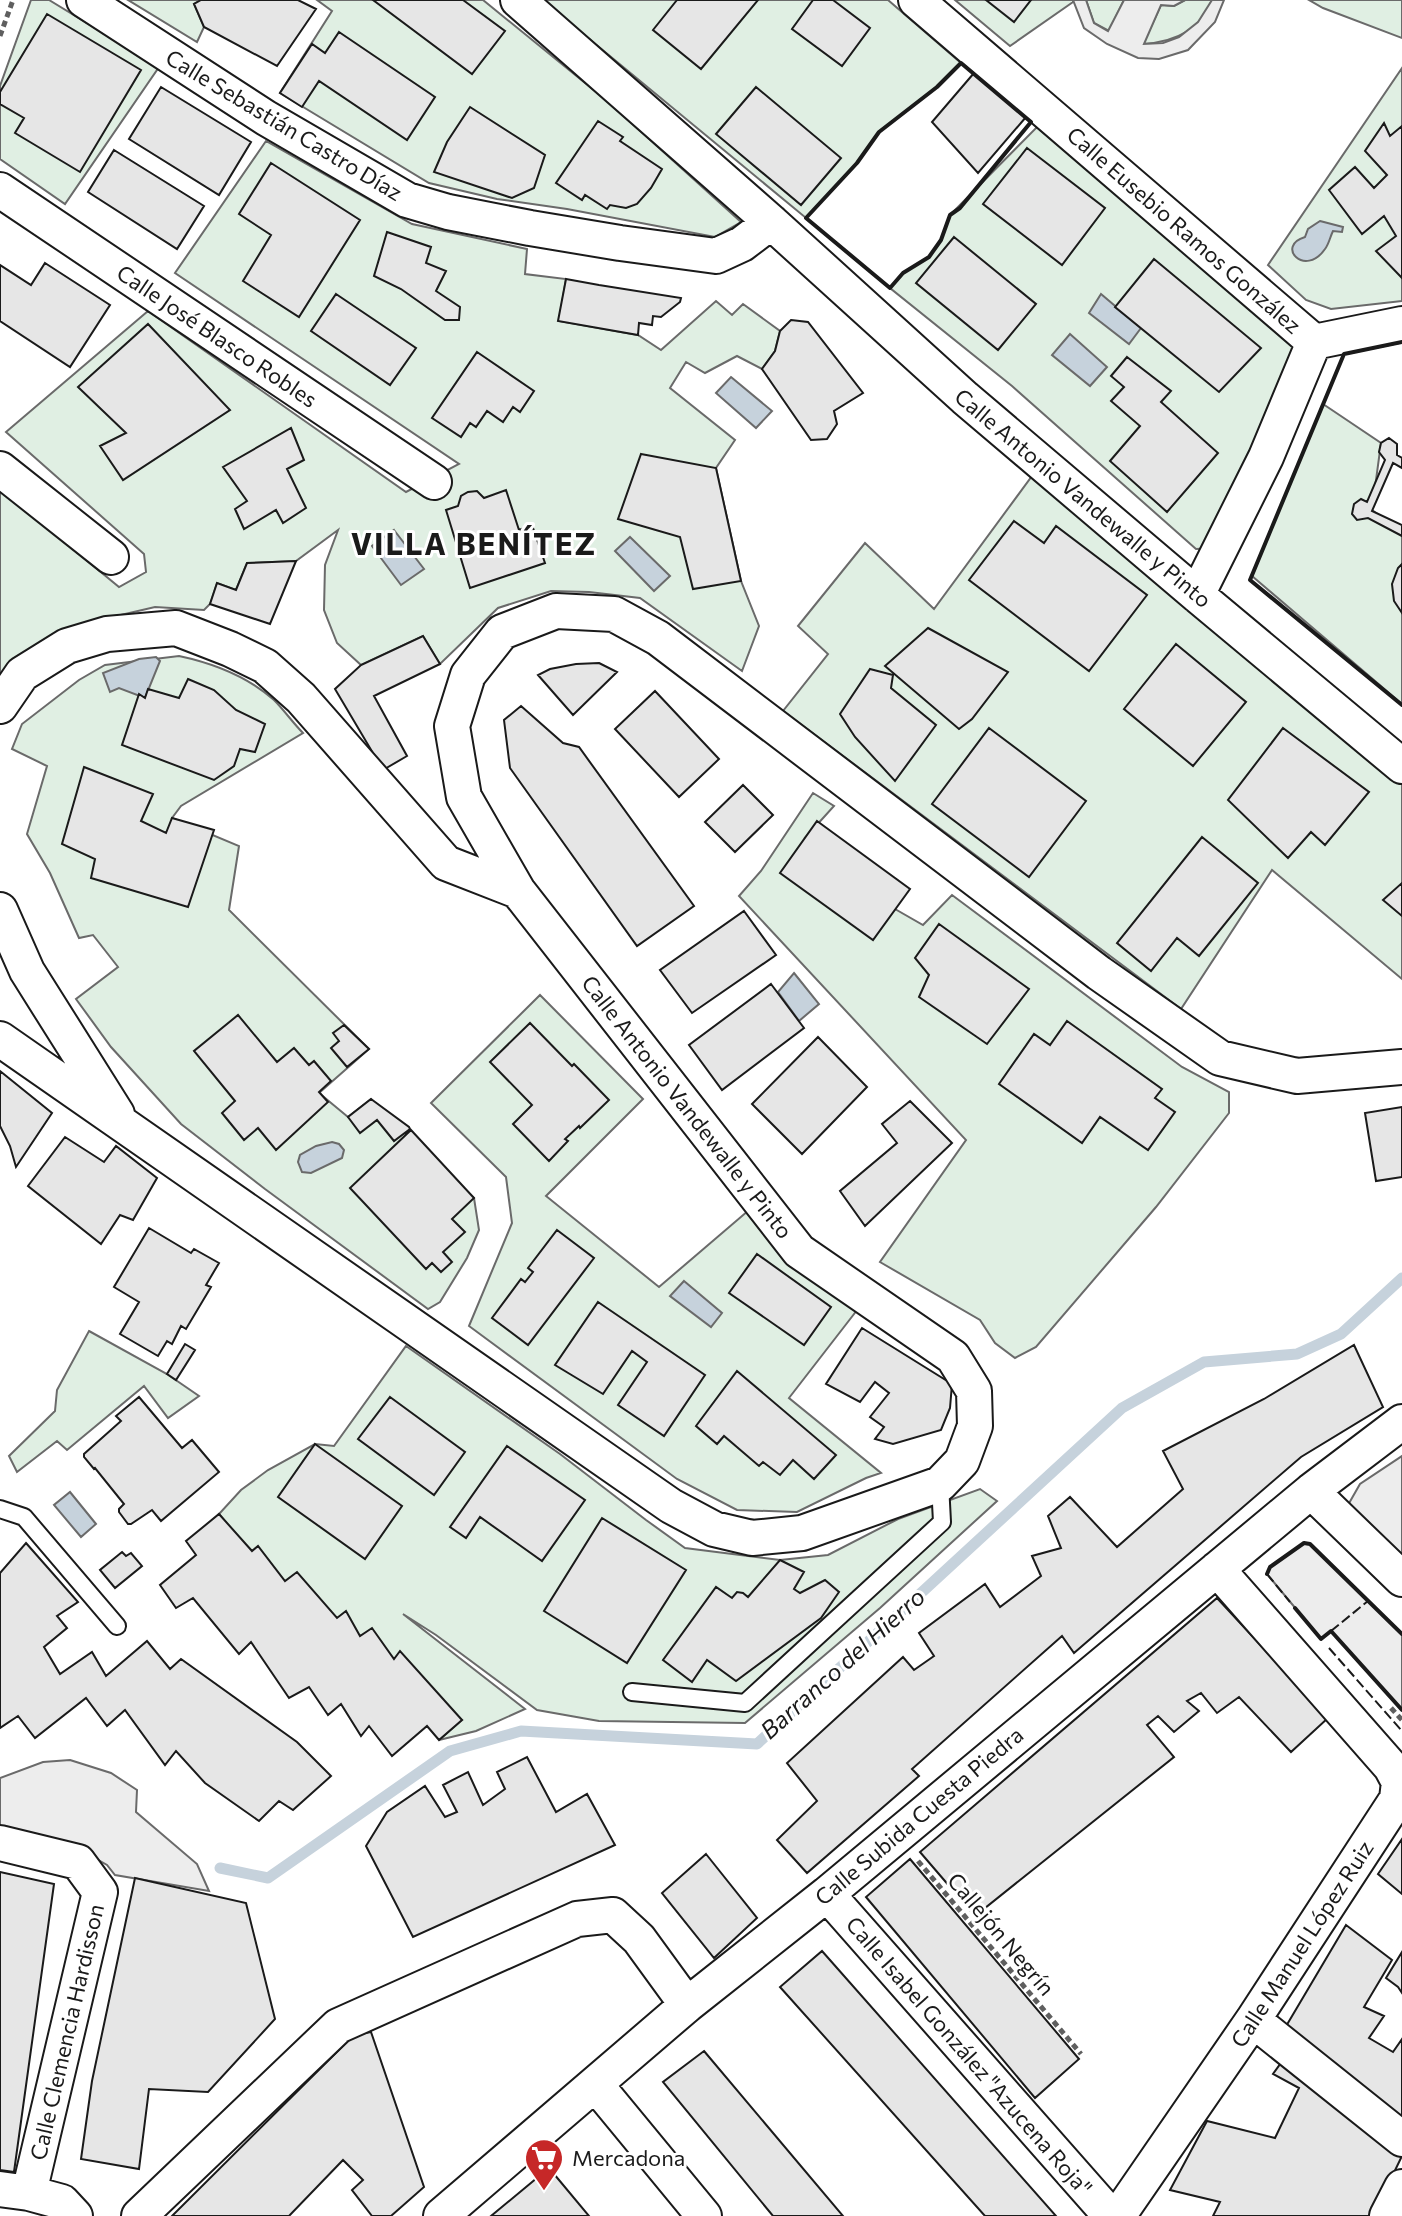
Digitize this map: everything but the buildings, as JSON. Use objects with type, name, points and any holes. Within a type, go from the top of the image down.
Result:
[{"type":"street","name":"Calle Sebastián Castro Díaz","points":[[84,0],[266,118],[407,200],[448,212],[530,228],[716,256],[742,244],[771,222]]},
{"type":"street","name":"Calle Antonio Vandewalle y Pinto","points":[[518,0],[771,222],[965,398],[1402,766]]},
{"type":"street","name":"Calle Eusebio Ramos González","points":[[916,0],[1314,342],[1266,457],[1197,595]]},
{"type":"street","name":"Calle José Blasco Robles","points":[[0,190],[434,482]]},
{"type":"street","points":[[1314,342],[1402,324]]},
{"type":"street","points":[[0,469],[111,557]]},
{"type":"street","name":"Calle Antonio Vandewalle y Pinto","points":[[940,1484],[962,1461],[975,1426],[974,1391],[953,1357],[799,1251],[518,891],[464,797],[452,726],[468,675],[502,632],[556,611],[614,614],[658,638],[1099,973],[1220,1058],[1297,1076],[1402,1067]]},
{"type":"street","points":[[0,706],[22,674],[67,646],[107,634],[176,628],[265,666],[301,698],[446,863],[518,891]]},
{"type":"street","points":[[0,910],[27,971],[126,1128]]},
{"type":"street","points":[[0,1039],[624,1474],[671,1506],[714,1529],[752,1538],[802,1533],[940,1484]]},
{"type":"street","name":"Calle Subida Cuesta Piedra","points":[[441,2216],[687,2005],[827,1894],[1311,1491],[1402,1422]]},
{"type":"street","points":[[1311,1491],[1402,1579]]},
{"type":"street","name":"Calle Manuel López Ruiz","points":[[1116,2216],[1253,2020],[1397,1799],[1399,1782],[1391,1767],[1217,1569]]},
{"type":"street","name":"Calle Clemencia Hardisson","points":[[0,1843],[78,1862],[100,1892],[15,2191]]},
{"type":"street","name":"Calle Isabel González \"Azucena Roja\"","points":[[827,1894],[1091,2195],[1116,2216]]},
{"type":"street","points":[[139,2216],[338,2026],[577,1919],[613,1915],[639,1939],[687,2005]]},
{"type":"street","points":[[1253,2020],[1402,2139]]},
{"type":"street","points":[[596,2085],[704,2216]]},
{"type":"street","points":[[1387,2216],[1402,2187]]},
{"type":"street","points":[[15,2191],[62,2202],[75,2216]]},
{"type":"lane","points":[[632,1692],[745,1703],[942,1522],[940,1484]]},
{"type":"lane","points":[[0,1509],[24,1517],[117,1626]]},
{"type":"path","points":[[0,36],[13,0]]},
{"type":"path","name":"Callejón Negrín","points":[[897,1835],[1081,2054]]},
{"type":"green space","points":[[31,0],[49,0],[159,67],[65,204],[0,159],[0,86]]},
{"type":"green space","points":[[128,0],[201,0],[194,4],[204,27],[197,42]]},
{"type":"green space","points":[[317,0],[483,0],[606,100],[741,222],[715,237],[497,199],[429,183],[280,93],[332,11]]},
{"type":"green space","points":[[542,0],[888,0],[961,63],[937,87],[879,132],[857,163],[806,218]]},
{"type":"green space","points":[[955,0],[1073,0],[1073,2],[1010,46]]},
{"type":"green space","points":[[1086,0],[1124,0],[1109,31],[1094,23]]},
{"type":"green space","points":[[1185,0],[1212,0],[1194,27],[1176,37],[1143,44],[1161,5],[1174,6]]},
{"type":"green space","points":[[1309,0],[1402,0],[1402,38],[1323,8]]},
{"type":"green space","points":[[1402,68],[1402,301],[1331,309],[1306,300],[1268,265]]},
{"type":"green space","points":[[1037,127],[1294,345],[1216,548],[1196,549],[1012,386],[890,288],[903,273],[929,257],[941,240],[950,215]]},
{"type":"green space","points":[[266,141],[412,224],[527,249],[525,274],[566,279],[559,321],[638,335],[661,350],[716,301],[732,315],[743,304],[780,331],[775,351],[762,369],[737,356],[705,373],[686,362],[670,388],[735,440],[716,468],[741,581],[759,626],[742,671],[640,598],[551,591],[498,608],[440,664],[423,636],[361,665],[337,643],[324,610],[325,565],[338,530],[296,561],[247,563],[236,590],[217,583],[210,604],[204,610],[155,607],[78,625],[14,667],[0,686],[0,489],[119,587],[146,572],[144,554],[6,432],[148,311],[406,492],[459,464],[175,273]]},
{"type":"green space","points":[[1323,404],[1381,443],[1372,510],[1402,532],[1402,704],[1252,576]]},
{"type":"green space","points":[[1032,476],[1402,781],[1402,979],[1272,870],[1181,1009],[783,711],[828,654],[798,626],[865,543],[934,609]]},
{"type":"green space","points":[[179,656],[217,667],[253,684],[274,700],[303,733],[181,806],[172,818],[239,846],[229,910],[369,1049],[319,1093],[348,1117],[371,1099],[474,1198],[479,1230],[467,1258],[440,1302],[428,1309],[181,1124],[111,1047],[76,999],[118,967],[93,935],[79,938],[50,873],[27,834],[47,766],[12,749],[22,724],[79,680],[105,665]]},
{"type":"green space","points":[[813,793],[834,806],[805,838],[895,909],[923,925],[952,895],[1182,1067],[1229,1092],[1229,1113],[1156,1207],[1036,1347],[1015,1358],[995,1343],[980,1320],[880,1262],[966,1140],[739,896],[761,871]]},
{"type":"green space","points":[[540,995],[643,1099],[546,1196],[659,1287],[749,1210],[861,1305],[789,1398],[881,1473],[797,1512],[737,1510],[677,1479],[469,1326],[512,1223],[506,1177],[431,1103]]},
{"type":"green space","points":[[89,1331],[167,1374],[199,1396],[168,1418],[144,1386],[67,1450],[57,1441],[17,1472],[9,1456],[55,1411],[57,1390]]},
{"type":"green space","points":[[406,1346],[560,1454],[685,1548],[780,1560],[828,1555],[898,1519],[980,1489],[997,1501],[880,1608],[745,1723],[599,1721],[537,1710],[403,1614],[525,1709],[476,1731],[439,1740],[462,1720],[298,1610],[219,1514],[241,1490],[268,1470],[315,1444],[334,1446]]},
{"type":"shaded area","points":[[1073,0],[1086,0],[1094,23],[1108,31],[1124,0],[1185,0],[1174,6],[1161,5],[1144,44],[1163,43],[1179,37],[1198,22],[1212,0],[1224,0],[1215,22],[1188,50],[1159,59],[1138,58],[1107,44],[1084,28]]},
{"type":"shaded area","points":[[1320,221],[1343,227],[1342,232],[1333,231],[1326,247],[1317,257],[1309,261],[1296,257],[1293,247],[1296,241],[1305,237],[1308,229]]},
{"type":"shaded area","points":[[1101,294],[1141,328],[1129,344],[1089,313]]},
{"type":"shaded area","points":[[1070,334],[1107,367],[1090,386],[1052,355]]},
{"type":"shaded area","points":[[731,377],[772,411],[756,428],[716,393]]},
{"type":"shaded area","points":[[394,530],[424,569],[401,585],[372,546]]},
{"type":"shaded area","points":[[630,537],[670,576],[654,591],[615,551]]},
{"type":"shaded area","points":[[156,657],[160,661],[145,698],[119,688],[110,692],[103,673],[139,659]]},
{"type":"shaded area","points":[[794,973],[819,1004],[799,1021],[778,992]]},
{"type":"shaded area","points":[[332,1142],[344,1150],[342,1158],[311,1173],[302,1172],[298,1162],[300,1155]]},
{"type":"shaded area","points":[[684,1281],[722,1313],[711,1327],[670,1296]]},
{"type":"shaded area","points":[[1402,1456],[1402,1579],[1340,1519],[1360,1484]]},
{"type":"shaded area","points":[[70,1492],[96,1524],[81,1537],[54,1505]]},
{"type":"shaded area","points":[[1304,1543],[1310,1544],[1402,1634],[1402,1710],[1331,1631],[1321,1639],[1267,1574],[1270,1567]]},
{"type":"shaded area","points":[[70,1760],[111,1773],[137,1790],[136,1812],[197,1864],[209,1891],[115,1875],[107,1865],[77,1848],[0,1828],[0,1778],[43,1762]]},
{"type":"waterway","name":"Barranco del Hierro","points":[[220,1868],[268,1878],[450,1751],[521,1731],[757,1744],[1122,1408],[1204,1362],[1297,1354],[1341,1334],[1402,1278]]},
{"type":"fence","points":[[1267,1574],[1290,1602]]},
{"type":"fence","points":[[1331,1631],[1368,1601]]},
{"type":"fence","points":[[1329,1648],[1402,1731]]},
{"type":"wall","points":[[961,63],[1031,122],[960,208],[950,215],[941,240],[929,257],[903,273],[890,288],[806,218],[857,163],[879,132],[937,87],[961,63]]},
{"type":"wall","points":[[1402,342],[1344,354],[1250,580],[1402,705]]},
{"type":"wall","points":[[1267,1574],[1270,1567],[1304,1543],[1310,1544],[1402,1634]]},
{"type":"wall","points":[[1295,1608],[1321,1639],[1331,1631],[1402,1710]]},
{"type":"place","name":"Mercadona","points":[[544,2192]]},
{"type":"district","name":"VILLA BENÍTEZ","points":[[474,545]]}]
